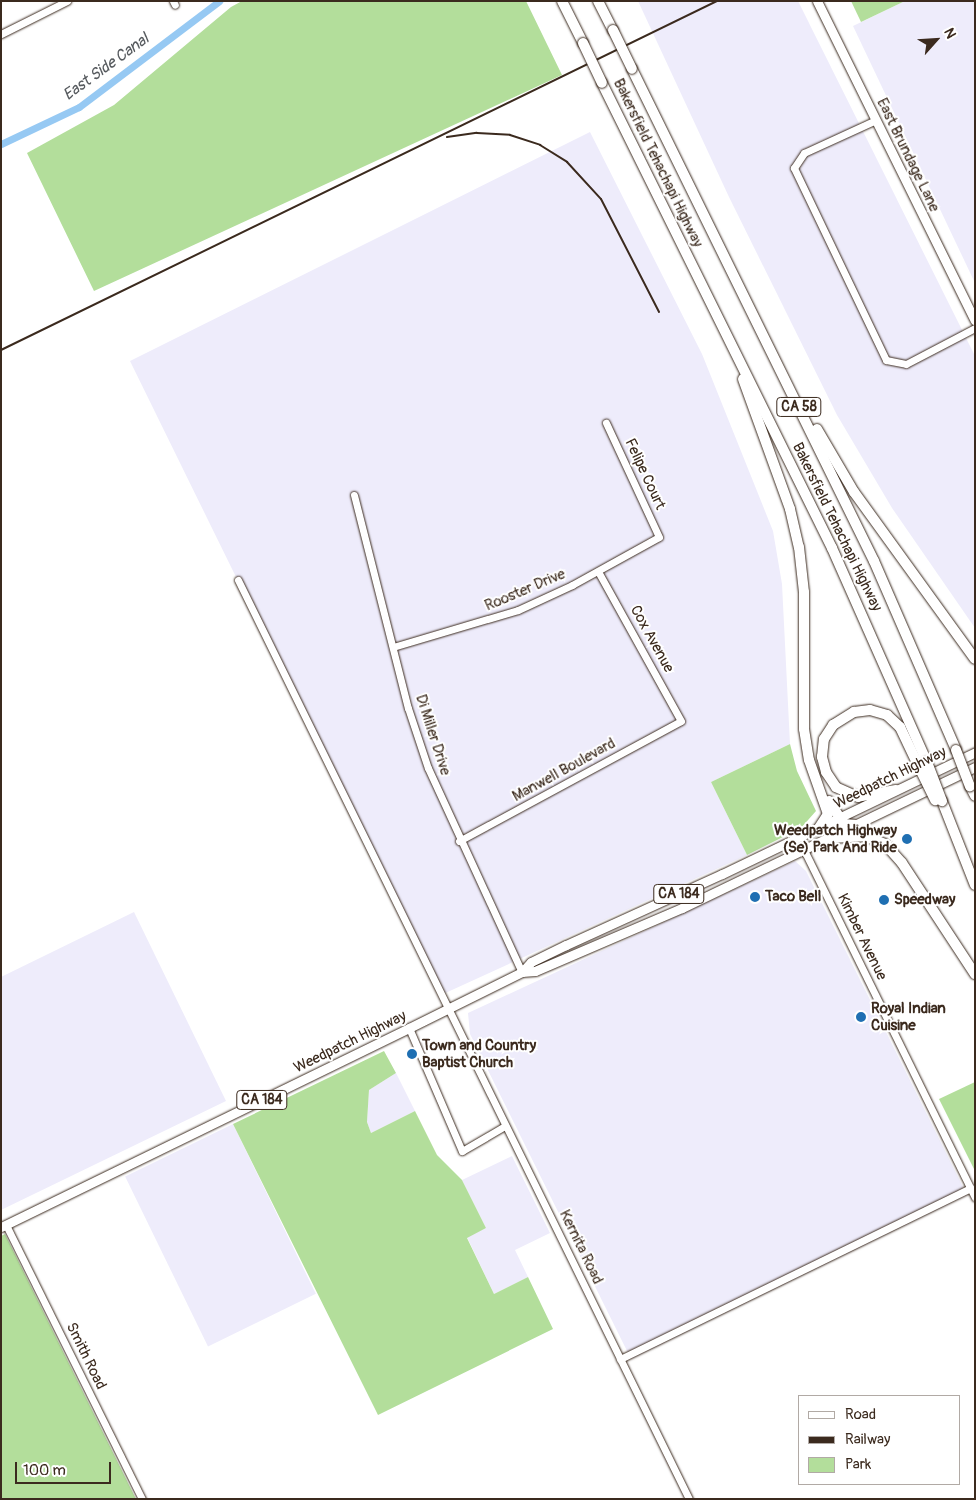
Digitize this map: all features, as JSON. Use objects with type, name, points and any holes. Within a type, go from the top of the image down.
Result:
[{"type":"highway","name":"Bakersfield Tehachapi Highway","points":[[562,1],[840,566],[975,885]]},
{"type":"highway","name":"Bakersfield Tehachapi Highway","points":[[598,1],[874,561],[972,784]]},
{"type":"highway","points":[[738,286],[854,492],[975,658]]},
{"type":"highway","points":[[739,361],[746,392],[790,509],[799,547],[804,592],[804,729],[809,760],[828,814],[819,828]]},
{"type":"highway","points":[[896,790],[858,797],[836,786],[826,772],[822,756],[824,739],[833,725],[854,712],[870,710],[887,715],[900,727],[923,765]]},
{"type":"highway","points":[[972,784],[975,796]]},
{"type":"highway","points":[[821,790],[838,818],[844,824],[856,825]]},
{"type":"highway","points":[[830,838],[865,836],[885,844],[902,863],[975,974]]},
{"type":"main road","name":"East Brundage Lane","points":[[817,1],[975,320]]},
{"type":"main road","name":"Weedpatch Highway","points":[[4,1226],[522,972],[531,962],[566,944],[819,828],[975,752]]},
{"type":"main road","name":"Weedpatch Highway","points":[[522,972],[535,972],[620,936],[830,838],[975,767]]},
{"type":"street","points":[[1,34],[68,1]]},
{"type":"street","points":[[876,120],[804,153],[794,168],[886,360],[906,364],[975,328]]},
{"type":"street","name":"Felipe Court","points":[[606,423],[659,537]]},
{"type":"street","name":"Di Miller Drive","points":[[354,495],[418,738],[459,841],[522,972]]},
{"type":"street","name":"Rooster Drive","points":[[393,647],[490,620],[545,598],[659,537]]},
{"type":"street","name":"Cox Avenue","points":[[598,571],[681,721]]},
{"type":"street","name":"Kernita Road","points":[[238,580],[689,1499]]},
{"type":"street","name":"Manwell Boulevard","points":[[459,841],[681,721]]},
{"type":"street","name":"Kimber Avenue","points":[[804,850],[975,1197]]},
{"type":"street","points":[[409,1028],[462,1151],[506,1126]]},
{"type":"street","points":[[620,1359],[970,1188]]},
{"type":"street","name":"Smith Road","points":[[4,1226],[142,1499]]},
{"type":"shaded area","points":[[638,1],[798,1],[975,356],[975,628],[892,508],[837,415],[729,197]]},
{"type":"shaded area","points":[[905,1],[975,1],[975,283],[853,26]]},
{"type":"shaded area","points":[[590,132],[702,354],[773,531],[782,584],[790,744],[711,782],[747,855],[441,995],[130,361]]},
{"type":"shaded area","points":[[795,861],[806,871],[967,1195],[631,1359],[470,1034],[468,1013]]},
{"type":"shaded area","points":[[134,912],[226,1101],[1,1210],[1,977]]},
{"type":"shaded area","points":[[396,1073],[415,1111],[371,1133],[367,1122],[369,1090]]},
{"type":"shaded area","points":[[233,1124],[316,1294],[208,1346],[125,1177]]},
{"type":"shaded area","points":[[512,1156],[550,1233],[515,1250],[528,1277],[494,1294],[467,1237],[486,1228],[462,1180]]},
{"type":"green space","points":[[242,1],[526,1],[562,75],[94,291],[27,153],[114,105],[231,7]]},
{"type":"green space","points":[[851,1],[905,1],[861,22]]},
{"type":"green space","points":[[790,744],[797,771],[816,811],[801,828],[747,855],[711,782]]},
{"type":"green space","points":[[384,1051],[396,1073],[369,1090],[367,1122],[371,1133],[415,1111],[437,1155],[462,1180],[486,1228],[467,1238],[494,1294],[528,1277],[553,1329],[378,1415],[233,1124]]},
{"type":"green space","points":[[975,1082],[975,1171],[939,1099]]},
{"type":"green space","points":[[5,1234],[136,1499],[1,1499],[1,1236]]},
{"type":"waterway","name":"East Side Canal","points":[[1,144],[79,107],[219,1]]},
{"type":"railway","points":[[1,350],[717,1]]},
{"type":"railway","points":[[447,137],[477,133],[510,135],[540,145],[567,162],[601,199],[659,312]]},
{"type":"place","name":"Weedpatch Highway (Se) Park And Ride","points":[[907,839]]},
{"type":"place","name":"Taco Bell","points":[[755,897]]},
{"type":"place","name":"Speedway","points":[[884,900]]},
{"type":"place","name":"Royal Indian Cuisine","points":[[861,1017]]},
{"type":"place","name":"Town and Country Baptist Church","points":[[412,1054]]}]
